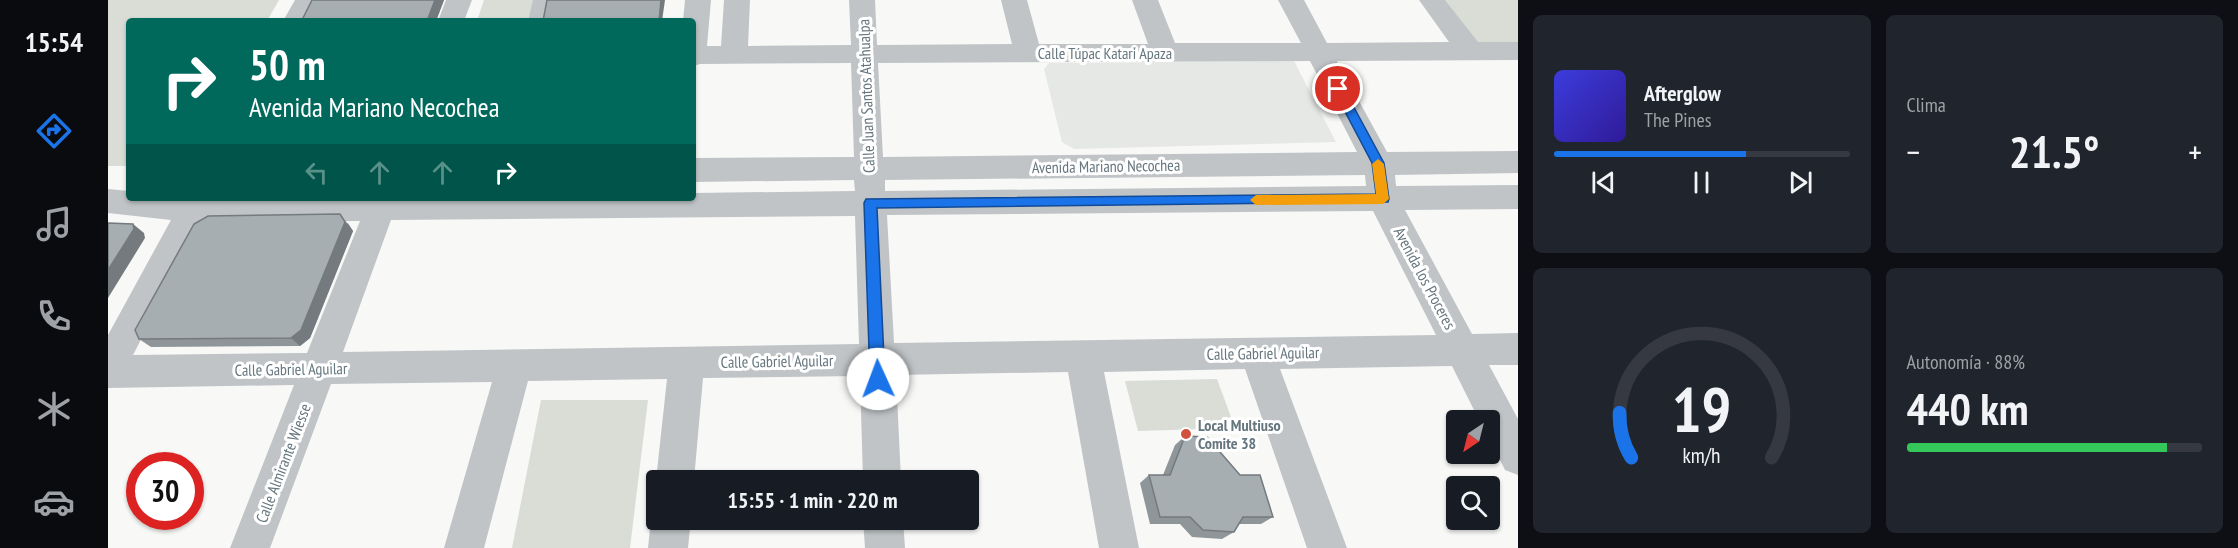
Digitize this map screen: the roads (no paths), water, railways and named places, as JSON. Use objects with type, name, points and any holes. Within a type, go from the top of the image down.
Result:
[{"type":"street","points":[[299,18],[308,0]]},
{"type":"street","points":[[452,18],[459,0]]},
{"type":"street","points":[[542,18],[546,0]]},
{"type":"street","points":[[696,22],[698,0]]},
{"type":"street","points":[[734,55],[737,0]]},
{"type":"street","name":"Calle Juan Santos Atahualpa","points":[[862,0],[882,470]]},
{"type":"street","points":[[1014,0],[1028,54]]},
{"type":"street","points":[[1145,0],[1166,53]]},
{"type":"street","name":"Avenida los Proceres","points":[[1292,0],[1378,163],[1383,199],[1518,458]]},
{"type":"street","points":[[1432,0],[1470,51]]},
{"type":"street","name":"Calle Túpac Katari Apaza","points":[[696,56],[1518,51]]},
{"type":"street","name":"Avenida Mariano Necochea","points":[[696,170],[1518,162]]},
{"type":"street","points":[[108,196],[126,193]]},
{"type":"street","name":"Avenida Mariano Necochea","points":[[108,201],[380,209],[670,202],[870,203],[1518,197]]},
{"type":"street","points":[[108,370],[196,204]]},
{"type":"street","name":"Calle Almirante Wiesse","points":[[250,548],[380,209]]},
{"type":"street","name":"Calle Gabriel Aguilar","points":[[108,370],[319,369],[1518,348]]},
{"type":"street","points":[[1257,353],[1327,548]]},
{"type":"street","points":[[1083,356],[1119,548]]},
{"type":"street","points":[[676,470],[687,362]]},
{"type":"street","points":[[464,548],[515,365]]},
{"type":"street","points":[[668,548],[670,530]]},
{"type":"street","points":[[884,530],[885,548]]},
{"type":"place","name":"Local Multiuso Comite 38","points":[[1186,434]]}]
